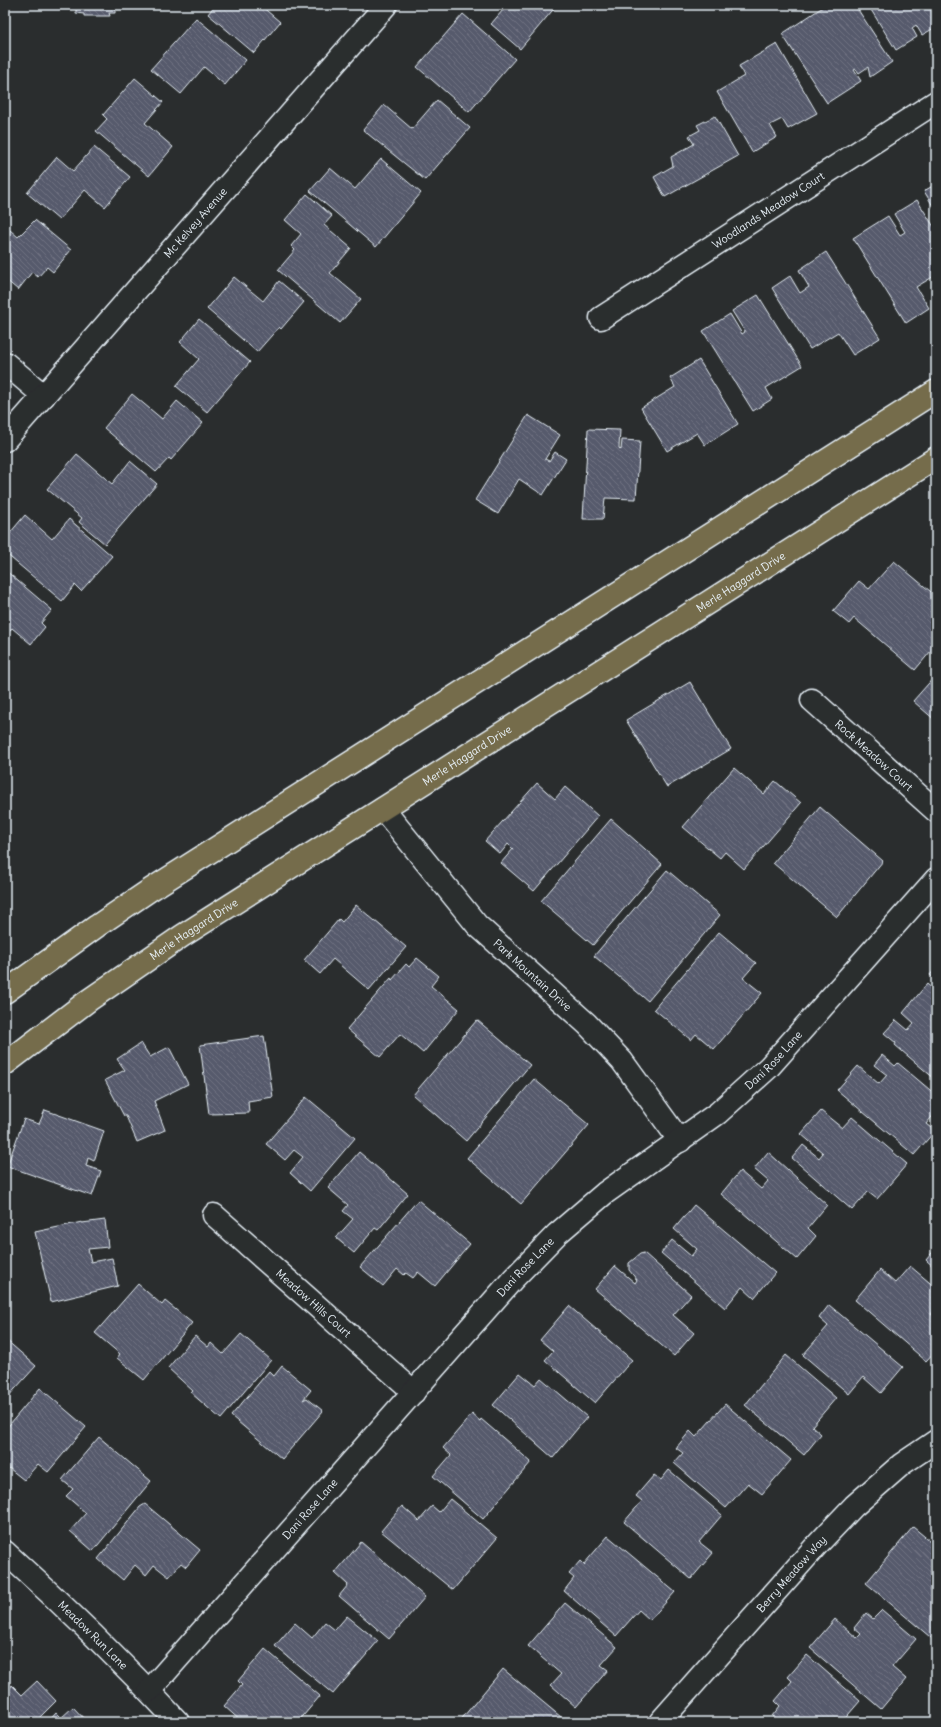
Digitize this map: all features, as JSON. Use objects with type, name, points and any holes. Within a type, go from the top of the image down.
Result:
[{"type":"main road","points":[[5,992],[150,890],[936,391]]},
{"type":"main road","name":"Merle Haggard Drive","points":[[5,1064],[89,1000],[182,936],[936,458]]},
{"type":"street","name":"Mc Kelvey Avenue","points":[[5,440],[386,5]]},
{"type":"street","name":"Woodlands Meadow Court","points":[[601,318],[936,102]]},
{"type":"street","points":[[5,363],[44,396]]},
{"type":"street","name":"Rock Meadow Court","points":[[812,700],[936,810]]},
{"type":"street","name":"Park Mountain Drive","points":[[383,809],[477,925],[588,1024],[622,1061],[680,1141]]},
{"type":"street","name":"Dani Rose Lane","points":[[149,1691],[513,1279],[557,1234],[605,1193],[718,1113],[769,1067],[936,879]]},
{"type":"street","name":"Meadow Hills Court","points":[[214,1215],[414,1392]]},
{"type":"street","name":"Berry Meadow Way","points":[[660,1722],[816,1546],[854,1506],[902,1464],[936,1441]]},
{"type":"street","name":"Meadow Run Lane","points":[[5,1552],[52,1595],[149,1691],[178,1722]]},
{"type":"building","points":[[5,5],[9,5],[8,37],[5,37]]},
{"type":"building","points":[[76,5],[115,5],[115,13],[109,13],[110,16],[84,16],[84,14],[76,13]]},
{"type":"building","points":[[215,5],[260,5],[280,22],[254,53],[208,14]]},
{"type":"building","points":[[502,5],[557,5],[520,49],[491,24],[503,10],[500,7]]},
{"type":"building","points":[[826,5],[855,5],[892,62],[870,77],[868,67],[859,73],[856,69],[854,70],[861,81],[827,103],[782,34]]},
{"type":"building","points":[[868,5],[936,5],[936,27],[922,35],[916,25],[912,28],[917,37],[896,50]]},
{"type":"building","points":[[463,14],[515,59],[469,112],[417,67]]},
{"type":"building","points":[[196,18],[246,60],[225,85],[204,67],[181,94],[151,69]]},
{"type":"building","points":[[777,44],[817,113],[788,129],[782,119],[770,125],[777,137],[752,152],[717,92],[744,76],[739,66]]},
{"type":"building","points":[[135,78],[163,102],[145,123],[173,147],[149,176],[96,131],[107,119],[103,115]]},
{"type":"building","points":[[437,100],[470,128],[425,180],[363,130],[384,105],[412,129]]},
{"type":"building","points":[[715,116],[738,156],[665,197],[654,177],[673,166],[671,157],[694,144],[689,136],[700,130],[697,125]]},
{"type":"building","points":[[94,147],[130,177],[105,207],[85,190],[59,220],[27,193],[57,157],[73,171]]},
{"type":"building","points":[[381,159],[421,193],[376,247],[310,191],[330,168],[355,189]]},
{"type":"building","points":[[936,184],[936,211],[924,191]]},
{"type":"building","points":[[307,194],[332,216],[324,225],[351,248],[330,273],[361,299],[340,323],[278,270],[295,250],[291,246],[301,234],[285,220]]},
{"type":"building","points":[[917,200],[936,230],[936,275],[916,287],[929,308],[906,323],[853,238],[888,216],[900,235],[905,232],[894,214]]},
{"type":"building","points":[[35,220],[71,250],[53,272],[47,267],[38,277],[32,272],[18,290],[5,279],[5,236],[10,230],[18,237]]},
{"type":"building","points":[[826,252],[880,338],[853,355],[838,332],[810,349],[772,288],[790,276],[800,293],[809,287],[799,270]]},
{"type":"building","points":[[234,277],[263,301],[279,281],[304,302],[281,329],[279,327],[257,352],[207,309]]},
{"type":"building","points":[[758,295],[802,366],[766,388],[772,399],[753,411],[703,331],[730,314],[742,334],[745,332],[732,311]]},
{"type":"building","points":[[199,319],[250,362],[207,412],[176,386],[199,359],[180,342]]},
{"type":"building","points":[[699,360],[738,424],[705,445],[697,433],[667,451],[641,408],[675,387],[670,378]]},
{"type":"building","points":[[132,394],[162,419],[177,401],[203,423],[171,460],[169,458],[156,472],[104,428]]},
{"type":"building","points":[[528,415],[560,435],[545,459],[549,461],[555,452],[566,459],[543,495],[519,479],[498,514],[475,500]]},
{"type":"building","points":[[588,429],[620,430],[619,448],[621,450],[622,440],[640,441],[636,499],[605,498],[603,519],[583,519]]},
{"type":"building","points":[[77,454],[112,484],[130,461],[157,484],[105,544],[79,522],[82,518],[47,489]]},
{"type":"building","points":[[25,515],[52,539],[69,519],[112,556],[81,591],[75,585],[62,601],[5,553],[5,539]]},
{"type":"building","points":[[894,561],[936,596],[936,645],[915,670],[854,618],[849,624],[833,611],[859,581],[869,589]]},
{"type":"building","points":[[5,570],[52,610],[41,623],[45,627],[31,644],[12,628],[5,636]]},
{"type":"building","points":[[936,675],[936,721],[913,701]]},
{"type":"building","points":[[690,682],[731,749],[667,787],[626,720]]},
{"type":"building","points":[[734,768],[764,794],[775,781],[801,803],[744,869],[725,852],[720,858],[683,827]]},
{"type":"building","points":[[537,783],[555,799],[565,787],[598,816],[534,891],[501,863],[513,849],[508,844],[500,854],[485,841]]},
{"type":"building","points":[[820,807],[883,861],[837,917],[773,863]]},
{"type":"building","points":[[611,819],[662,864],[593,945],[541,901]]},
{"type":"building","points":[[667,870],[720,915],[648,1001],[594,956]]},
{"type":"building","points":[[356,905],[406,947],[369,990],[333,959],[320,974],[304,960],[339,919],[342,922]]},
{"type":"building","points":[[719,932],[756,963],[743,978],[762,993],[714,1049],[696,1034],[691,1040],[654,1009]]},
{"type":"building","points":[[417,958],[439,976],[431,986],[459,1009],[423,1053],[400,1034],[380,1057],[347,1029],[391,978],[392,980],[406,964],[409,967]]},
{"type":"building","points":[[936,968],[936,980],[930,975]]},
{"type":"building","points":[[927,984],[936,992],[936,1080],[895,1045],[896,1043],[884,1033],[896,1020],[908,1030],[914,1023],[903,1013]]},
{"type":"building","points":[[477,1020],[530,1065],[466,1141],[413,1095]]},
{"type":"building","points":[[264,1036],[273,1097],[248,1101],[249,1113],[209,1114],[200,1045]]},
{"type":"building","points":[[141,1043],[150,1057],[169,1047],[188,1084],[154,1101],[165,1130],[137,1142],[126,1116],[124,1116],[105,1080],[125,1070],[117,1059]]},
{"type":"building","points":[[882,1055],[895,1066],[898,1063],[936,1095],[936,1112],[926,1124],[935,1131],[914,1155],[837,1090],[858,1066],[879,1084],[887,1075],[874,1065]]},
{"type":"building","points":[[534,1079],[589,1125],[521,1204],[467,1158]]},
{"type":"building","points":[[306,1097],[355,1138],[310,1191],[290,1173],[303,1157],[294,1150],[285,1160],[266,1144]]},
{"type":"building","points":[[45,1110],[104,1131],[94,1161],[88,1158],[86,1166],[101,1171],[92,1196],[7,1166],[24,1119],[39,1124]]},
{"type":"building","points":[[821,1111],[842,1128],[852,1117],[907,1164],[877,1199],[868,1192],[852,1210],[792,1158],[803,1145],[819,1158],[823,1153],[801,1134]]},
{"type":"building","points":[[359,1152],[408,1194],[378,1230],[375,1228],[354,1253],[336,1238],[353,1219],[343,1211],[348,1205],[328,1188]]},
{"type":"building","points":[[768,1152],[827,1205],[808,1228],[816,1236],[797,1259],[721,1194],[740,1171],[761,1189],[768,1181],[754,1169]]},
{"type":"building","points":[[418,1200],[470,1244],[435,1286],[418,1272],[413,1278],[406,1273],[404,1275],[397,1269],[383,1286],[360,1267]]},
{"type":"building","points":[[694,1205],[775,1273],[754,1298],[742,1287],[725,1308],[661,1253],[672,1240],[691,1256],[697,1249],[674,1229]]},
{"type":"building","points":[[105,1220],[108,1247],[88,1249],[91,1262],[112,1258],[118,1286],[51,1302],[35,1232],[82,1222]]},
{"type":"building","points":[[936,1248],[936,1269],[926,1260]]},
{"type":"building","points":[[644,1253],[691,1295],[673,1315],[694,1333],[674,1356],[595,1289],[615,1266],[635,1283],[637,1280],[629,1270],[629,1263],[640,1254]]},
{"type":"building","points":[[910,1266],[936,1288],[936,1307],[931,1314],[936,1318],[936,1350],[926,1361],[855,1300],[880,1270],[895,1283]]},
{"type":"building","points":[[138,1284],[162,1305],[165,1301],[192,1323],[144,1380],[117,1358],[120,1354],[95,1333]]},
{"type":"building","points":[[829,1305],[903,1367],[881,1393],[863,1377],[849,1394],[803,1355],[828,1326],[819,1318]]},
{"type":"building","points":[[569,1306],[632,1360],[595,1403],[545,1360],[553,1351],[540,1340]]},
{"type":"building","points":[[241,1334],[271,1360],[221,1419],[191,1393],[193,1391],[168,1368],[195,1336],[208,1347],[211,1343],[223,1354]]},
{"type":"building","points":[[5,1339],[36,1366],[5,1400]]},
{"type":"building","points":[[786,1355],[836,1398],[812,1426],[821,1434],[804,1455],[745,1405]]},
{"type":"building","points":[[282,1366],[311,1390],[303,1400],[307,1398],[323,1411],[282,1459],[231,1416],[269,1371],[274,1376]]},
{"type":"building","points":[[520,1373],[535,1385],[541,1378],[587,1417],[553,1458],[493,1405]]},
{"type":"building","points":[[40,1388],[86,1427],[48,1472],[38,1464],[24,1480],[5,1465],[5,1430]]},
{"type":"building","points":[[725,1404],[791,1460],[762,1494],[748,1483],[726,1508],[674,1463],[683,1453],[676,1448],[690,1431],[696,1437]]},
{"type":"building","points":[[472,1414],[480,1421],[481,1419],[531,1462],[483,1519],[433,1476],[451,1455],[443,1448]]},
{"type":"building","points":[[99,1437],[151,1481],[93,1551],[70,1531],[86,1513],[66,1496],[73,1489],[62,1480]]},
{"type":"building","points":[[669,1470],[722,1515],[699,1542],[713,1553],[691,1579],[624,1522],[642,1501],[636,1496],[654,1475],[661,1480]]},
{"type":"building","points":[[450,1499],[497,1538],[453,1590],[381,1531],[402,1506],[419,1521],[432,1506],[439,1512]]},
{"type":"building","points":[[145,1504],[200,1550],[186,1567],[181,1563],[169,1577],[154,1565],[146,1575],[135,1565],[123,1580],[98,1559],[140,1507]]},
{"type":"building","points":[[913,1527],[936,1546],[936,1642],[866,1583]]},
{"type":"building","points":[[608,1536],[675,1592],[650,1620],[639,1610],[616,1636],[564,1591],[574,1578],[569,1574],[580,1561],[585,1566],[584,1564]]},
{"type":"building","points":[[361,1542],[425,1597],[389,1639],[339,1596],[348,1585],[335,1573]]},
{"type":"building","points":[[565,1603],[617,1647],[601,1665],[608,1670],[576,1707],[551,1685],[561,1674],[528,1646]]},
{"type":"building","points":[[882,1610],[916,1639],[892,1667],[906,1679],[881,1709],[810,1648],[835,1619],[857,1638],[861,1634],[854,1628],[866,1613],[873,1619]]},
{"type":"building","points":[[347,1616],[378,1641],[333,1694],[275,1646],[295,1623],[312,1638],[325,1622],[335,1630]]},
{"type":"building","points":[[265,1649],[320,1696],[298,1722],[242,1722],[224,1706],[242,1685],[238,1681]]},
{"type":"building","points":[[807,1655],[860,1701],[842,1722],[778,1722],[772,1716],[780,1706],[775,1701],[792,1681],[788,1677]]},
{"type":"building","points":[[503,1669],[567,1722],[459,1722]]},
{"type":"building","points":[[37,1681],[56,1701],[35,1722],[5,1722],[5,1684],[10,1688],[12,1685],[22,1695]]},
{"type":"building","points":[[73,1707],[87,1722],[48,1722],[56,1713],[61,1718]]}]
